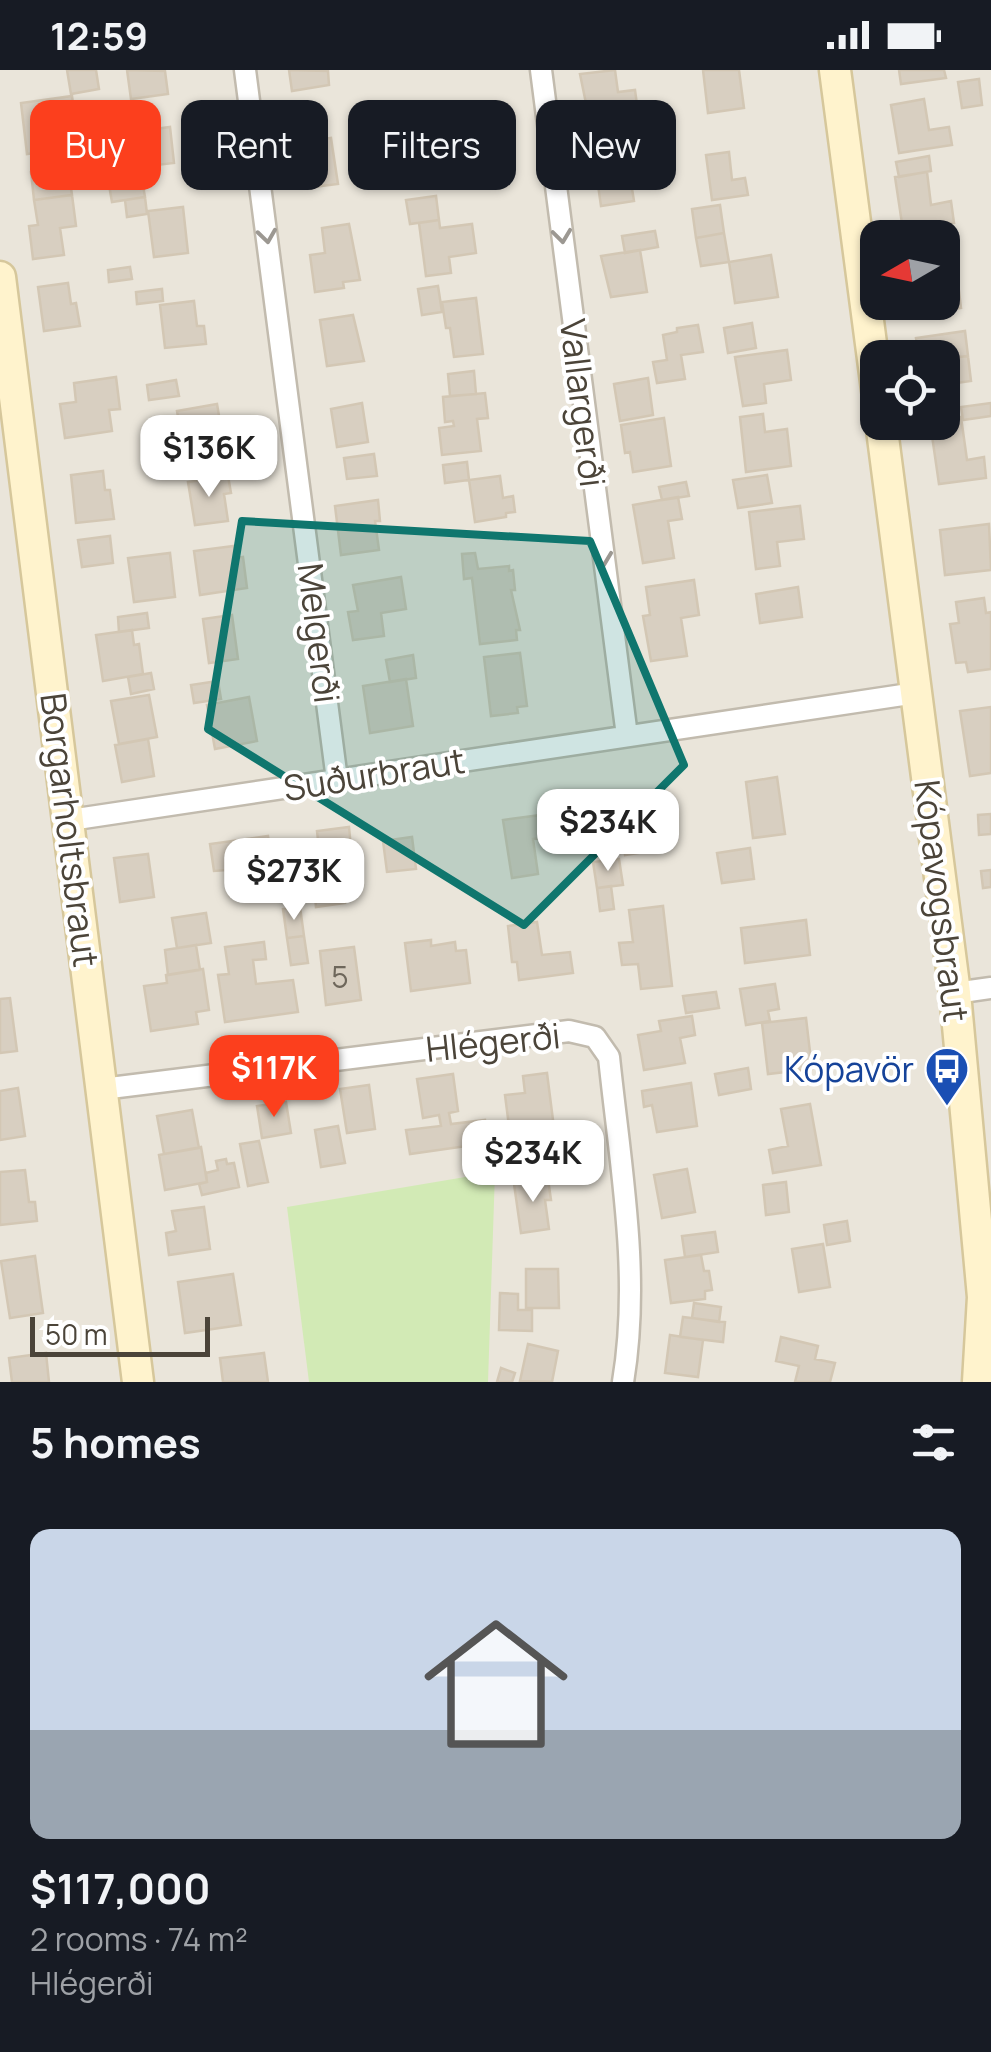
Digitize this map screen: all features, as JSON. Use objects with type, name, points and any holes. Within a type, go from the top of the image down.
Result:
[{"type":"street","name":"Melgerði","points":[[245,70],[336,780]]},
{"type":"street","name":"Vallargerði","points":[[541,70],[627,736]]},
{"type":"street","points":[[835,70],[871,340]]},
{"type":"street","name":"Borgarholtsbraut","points":[[0,277],[138,1382]]},
{"type":"street","name":"Kópavogsbraut","points":[[883,440],[955,993],[982,1297],[978,1382]]},
{"type":"street","name":"Suðurbraut","points":[[70,820],[916,693]]},
{"type":"street","points":[[955,993],[991,988]]},
{"type":"street","name":"Hlégerði","points":[[102,1089],[569,1031],[595,1036],[609,1057],[628,1246],[631,1331],[623,1382]]},
{"type":"highlighted area","points":[[242,521],[590,541],[684,765],[524,925],[208,729]]},
{"type":"shaded area","points":[[0,70],[991,70],[991,1382],[0,1382]]},
{"type":"green space","points":[[495,1172],[488,1382],[309,1382],[287,1207]]},
{"type":"building","points":[[67,70],[96,70],[99,89],[71,94]]},
{"type":"building","points":[[127,70],[165,71],[168,94],[131,99]]},
{"type":"building","points":[[289,70],[328,71],[329,85],[292,91]]},
{"type":"building","points":[[615,70],[618,92],[635,90],[636,100],[585,100],[580,74]]},
{"type":"building","points":[[703,70],[739,70],[744,108],[708,113]]},
{"type":"building","points":[[899,70],[944,70],[946,78],[901,84]]},
{"type":"building","points":[[979,79],[982,105],[962,108],[958,82]]},
{"type":"building","points":[[924,99],[929,130],[949,127],[952,145],[899,153],[891,105]]},
{"type":"building","points":[[30,102],[30,154],[27,154],[21,103]]},
{"type":"building","points":[[170,127],[174,163],[161,164],[161,128]]},
{"type":"building","points":[[331,138],[338,184],[328,185]]},
{"type":"building","points":[[729,152],[732,180],[745,178],[748,195],[712,200],[706,155]]},
{"type":"building","points":[[929,156],[931,171],[899,177],[896,162]]},
{"type":"building","points":[[927,172],[931,205],[951,201],[954,220],[901,220],[895,177]]},
{"type":"building","points":[[33,190],[71,190],[72,195],[34,200]]},
{"type":"building","points":[[110,190],[144,190],[145,197],[112,202]]},
{"type":"building","points":[[599,190],[632,190],[634,201],[601,206]]},
{"type":"building","points":[[72,195],[76,226],[60,228],[64,255],[33,259],[29,226],[38,225],[34,200]]},
{"type":"building","points":[[436,196],[439,220],[410,224],[406,200]]},
{"type":"building","points":[[145,197],[147,214],[127,217],[125,200]]},
{"type":"building","points":[[720,205],[724,233],[696,238],[692,209]]},
{"type":"building","points":[[183,207],[188,253],[154,257],[148,211]]},
{"type":"building","points":[[439,220],[440,228],[472,224],[476,253],[449,257],[451,273],[426,276],[419,223]]},
{"type":"building","points":[[349,224],[360,280],[343,282],[344,288],[315,292],[310,255],[325,253],[322,228]]},
{"type":"building","points":[[655,231],[658,247],[625,253],[622,236]]},
{"type":"building","points":[[724,233],[729,262],[701,266],[696,238]]},
{"type":"building","points":[[640,250],[647,292],[611,297],[601,256]]},
{"type":"building","points":[[771,255],[778,297],[735,303],[729,262]]},
{"type":"building","points":[[130,267],[132,279],[109,282],[108,270]]},
{"type":"building","points":[[68,283],[80,326],[44,331],[38,287]]},
{"type":"building","points":[[438,286],[442,312],[422,315],[418,289]]},
{"type":"building","points":[[162,289],[163,301],[137,304],[136,292]]},
{"type":"building","points":[[476,298],[483,354],[454,357],[442,302]]},
{"type":"building","points":[[194,301],[197,326],[204,326],[206,344],[165,348],[160,305]]},
{"type":"building","points":[[353,315],[364,361],[327,366],[320,320]]},
{"type":"building","points":[[752,323],[756,348],[728,353],[724,328]]},
{"type":"building","points":[[698,325],[703,352],[681,355],[685,379],[657,383],[653,362],[667,360],[663,335]]},
{"type":"building","points":[[965,331],[968,356],[960,357],[960,340],[916,338]]},
{"type":"building","points":[[787,350],[791,380],[764,384],[766,403],[743,406],[735,357]]},
{"type":"building","points":[[968,356],[971,381],[960,383],[960,357]]},
{"type":"building","points":[[474,371],[476,394],[450,396],[448,374]]},
{"type":"building","points":[[116,377],[120,409],[109,410],[112,431],[65,438],[60,404],[76,402],[74,383]]},
{"type":"building","points":[[648,378],[653,415],[620,421],[614,384]]},
{"type":"building","points":[[176,380],[179,396],[149,400],[147,385]]},
{"type":"building","points":[[485,393],[488,418],[477,419],[481,451],[442,455],[439,428],[454,426],[453,421],[445,422],[443,397]]},
{"type":"building","points":[[362,403],[368,442],[337,447],[331,409]]},
{"type":"building","points":[[991,403],[991,416],[963,420],[961,407]]},
{"type":"building","points":[[217,404],[223,439],[183,446],[177,411]]},
{"type":"building","points":[[763,414],[765,432],[787,429],[791,466],[746,472],[740,417]]},
{"type":"building","points":[[960,417],[967,460],[984,457],[986,478],[939,484],[933,440],[960,440]]},
{"type":"building","points":[[664,418],[671,466],[633,472],[630,452],[625,453],[621,425]]},
{"type":"building","points":[[374,454],[377,476],[347,479],[344,458]]},
{"type":"building","points":[[467,462],[469,480],[445,483],[443,465]]},
{"type":"building","points":[[103,471],[114,519],[76,523],[71,475]]},
{"type":"building","points":[[767,475],[772,503],[738,508],[733,480]]},
{"type":"building","points":[[228,476],[231,493],[224,494],[228,521],[195,525],[188,482]]},
{"type":"building","points":[[500,476],[503,498],[513,496],[515,512],[475,522],[469,480]]},
{"type":"building","points":[[686,482],[689,496],[662,500],[659,487]]},
{"type":"building","points":[[678,497],[682,519],[668,521],[674,558],[643,563],[633,505]]},
{"type":"building","points":[[378,500],[380,521],[375,521],[379,550],[341,555],[335,506]]},
{"type":"building","points":[[800,506],[804,539],[777,542],[780,566],[756,569],[749,512]]},
{"type":"building","points":[[989,524],[991,570],[945,575],[940,530]]},
{"type":"building","points":[[110,536],[113,563],[82,567],[78,540]]},
{"type":"building","points":[[234,546],[236,558],[243,557],[247,588],[200,595],[194,551]]},
{"type":"building","points":[[170,553],[175,597],[134,602],[128,558]]},
{"type":"building","points":[[475,553],[478,569],[509,566],[509,571],[513,570],[515,590],[511,590],[520,630],[516,630],[517,640],[480,644],[472,578],[464,579],[462,554]]},
{"type":"building","points":[[401,577],[406,609],[381,613],[384,636],[353,640],[348,612],[358,611],[353,585]]},
{"type":"building","points":[[694,580],[699,615],[681,618],[687,656],[651,661],[643,616],[650,615],[646,587]]},
{"type":"building","points":[[798,587],[802,617],[760,623],[756,594]]},
{"type":"building","points":[[984,598],[986,613],[991,612],[991,669],[968,672],[966,662],[956,663],[950,624],[959,623],[956,602]]},
{"type":"building","points":[[147,613],[149,628],[119,632],[118,617]]},
{"type":"building","points":[[232,615],[238,659],[209,663],[203,619]]},
{"type":"building","points":[[132,630],[134,645],[139,644],[143,674],[103,681],[96,635]]},
{"type":"building","points":[[520,653],[527,706],[517,707],[518,713],[491,716],[484,657]]},
{"type":"building","points":[[413,655],[416,678],[390,682],[386,660]]},
{"type":"building","points":[[151,673],[154,689],[131,694],[128,677]]},
{"type":"building","points":[[406,679],[413,726],[370,733],[363,686]]},
{"type":"building","points":[[218,681],[221,699],[194,703],[191,685]]},
{"type":"building","points":[[149,695],[157,737],[119,744],[111,701]]},
{"type":"building","points":[[249,697],[257,741],[215,749],[207,705]]},
{"type":"building","points":[[991,707],[991,773],[970,776],[960,711]]},
{"type":"building","points":[[148,739],[154,776],[122,782],[115,745]]},
{"type":"building","points":[[777,777],[785,834],[753,838],[746,782]]},
{"type":"building","points":[[657,793],[662,821],[647,823],[651,851],[625,855],[616,799]]},
{"type":"building","points":[[991,814],[991,834],[979,835],[978,815]]},
{"type":"building","points":[[541,815],[545,838],[533,839],[538,874],[512,878],[503,820]]},
{"type":"building","points":[[349,827],[353,869],[342,871],[345,903],[316,907],[313,874],[301,875],[298,851],[319,849],[317,831]]},
{"type":"building","points":[[268,836],[272,864],[255,866],[259,893],[230,896],[227,870],[214,871],[210,844]]},
{"type":"building","points":[[412,837],[416,869],[387,872],[383,841]]},
{"type":"building","points":[[750,848],[754,879],[722,883],[717,853]]},
{"type":"building","points":[[148,854],[154,897],[120,902],[114,858]]},
{"type":"building","points":[[619,859],[623,885],[597,888],[593,862]]},
{"type":"building","points":[[991,870],[991,887],[983,888],[981,871]]},
{"type":"building","points":[[611,886],[614,909],[600,911],[597,888]]},
{"type":"building","points":[[663,906],[672,986],[641,989],[638,964],[622,965],[619,943],[633,942],[629,910]]},
{"type":"building","points":[[300,907],[304,936],[287,938],[283,909]]},
{"type":"building","points":[[206,913],[211,943],[177,948],[172,918]]},
{"type":"building","points":[[806,920],[810,955],[745,963],[741,928]]},
{"type":"building","points":[[537,922],[542,955],[570,952],[573,973],[519,980],[517,962],[512,962],[508,926]]},
{"type":"building","points":[[304,936],[308,963],[291,965],[287,938]]},
{"type":"building","points":[[431,940],[431,946],[455,942],[456,951],[466,950],[470,983],[411,991],[405,943]]},
{"type":"building","points":[[264,942],[266,959],[253,960],[256,984],[293,980],[298,1012],[225,1022],[218,975],[229,974],[225,947]]},
{"type":"building","points":[[196,945],[200,970],[168,975],[165,950]]},
{"type":"building","points":[[354,947],[361,1000],[326,1005],[320,951]]},
{"type":"building","points":[[203,969],[209,1010],[196,1012],[198,1024],[151,1031],[144,986],[167,983],[166,975]]},
{"type":"building","points":[[775,984],[779,1009],[768,1011],[770,1021],[746,1025],[740,989]]},
{"type":"building","points":[[716,992],[719,1008],[686,1013],[683,996]]},
{"type":"building","points":[[10,998],[17,1051],[0,1053],[0,999]]},
{"type":"building","points":[[692,1016],[695,1035],[680,1038],[685,1063],[644,1070],[638,1035],[661,1031],[659,1021]]},
{"type":"building","points":[[806,1018],[812,1069],[768,1074],[762,1023]]},
{"type":"building","points":[[748,1068],[751,1089],[719,1095],[715,1074]]},
{"type":"building","points":[[547,1073],[554,1128],[510,1134],[505,1095],[525,1093],[523,1076]]},
{"type":"building","points":[[453,1074],[458,1111],[449,1113],[451,1124],[485,1120],[488,1143],[410,1154],[406,1130],[441,1126],[439,1115],[423,1118],[417,1079]]},
{"type":"building","points":[[691,1083],[697,1126],[657,1132],[652,1105],[644,1107],[642,1091]]},
{"type":"building","points":[[369,1085],[375,1129],[347,1133],[340,1089]]},
{"type":"building","points":[[18,1088],[25,1136],[0,1140],[0,1091]]},
{"type":"building","points":[[286,1102],[291,1133],[262,1138],[257,1106]]},
{"type":"building","points":[[810,1104],[821,1165],[773,1173],[769,1150],[788,1146],[781,1109]]},
{"type":"building","points":[[192,1110],[199,1148],[164,1154],[157,1116]]},
{"type":"building","points":[[338,1126],[345,1163],[321,1167],[315,1130]]},
{"type":"building","points":[[259,1141],[268,1182],[248,1186],[240,1144]]},
{"type":"building","points":[[201,1147],[207,1182],[165,1190],[159,1155]]},
{"type":"building","points":[[226,1159],[227,1164],[234,1163],[239,1187],[202,1195],[199,1184],[207,1182],[206,1173],[218,1170],[216,1161]]},
{"type":"building","points":[[687,1169],[695,1212],[662,1218],[654,1175]]},
{"type":"building","points":[[25,1170],[29,1202],[35,1202],[37,1221],[0,1225],[0,1172]]},
{"type":"building","points":[[548,1179],[551,1200],[545,1200],[549,1229],[521,1233],[514,1184]]},
{"type":"building","points":[[786,1182],[789,1212],[766,1215],[763,1185]]},
{"type":"building","points":[[204,1207],[210,1249],[169,1255],[166,1233],[176,1231],[172,1211]]},
{"type":"building","points":[[847,1221],[850,1241],[827,1245],[824,1225]]},
{"type":"building","points":[[715,1232],[718,1252],[685,1257],[682,1236]]},
{"type":"building","points":[[823,1244],[830,1287],[799,1292],[792,1249]]},
{"type":"building","points":[[701,1255],[712,1290],[705,1291],[705,1299],[671,1303],[665,1260]]},
{"type":"building","points":[[35,1256],[43,1313],[10,1318],[1,1261]]},
{"type":"building","points":[[526,1269],[558,1269],[559,1308],[526,1308]]},
{"type":"building","points":[[233,1274],[241,1325],[185,1333],[178,1282]]},
{"type":"building","points":[[500,1293],[518,1294],[518,1310],[532,1310],[532,1331],[499,1330]]},
{"type":"building","points":[[694,1303],[721,1307],[719,1322],[692,1318]]},
{"type":"building","points":[[683,1317],[725,1322],[723,1342],[680,1337]]},
{"type":"building","points":[[670,1335],[703,1340],[698,1377],[665,1373]]},
{"type":"building","points":[[781,1337],[818,1346],[815,1359],[835,1363],[830,1382],[795,1382],[799,1366],[776,1361]]},
{"type":"building","points":[[528,1344],[558,1351],[552,1382],[520,1381]]},
{"type":"building","points":[[46,1353],[49,1382],[12,1382],[9,1358]]},
{"type":"building","points":[[264,1353],[268,1382],[223,1382],[220,1358]]},
{"type":"building","points":[[501,1368],[515,1373],[512,1382],[497,1382]]},
{"type":"place","name":"Kópavör","points":[[947,1107]]}]
